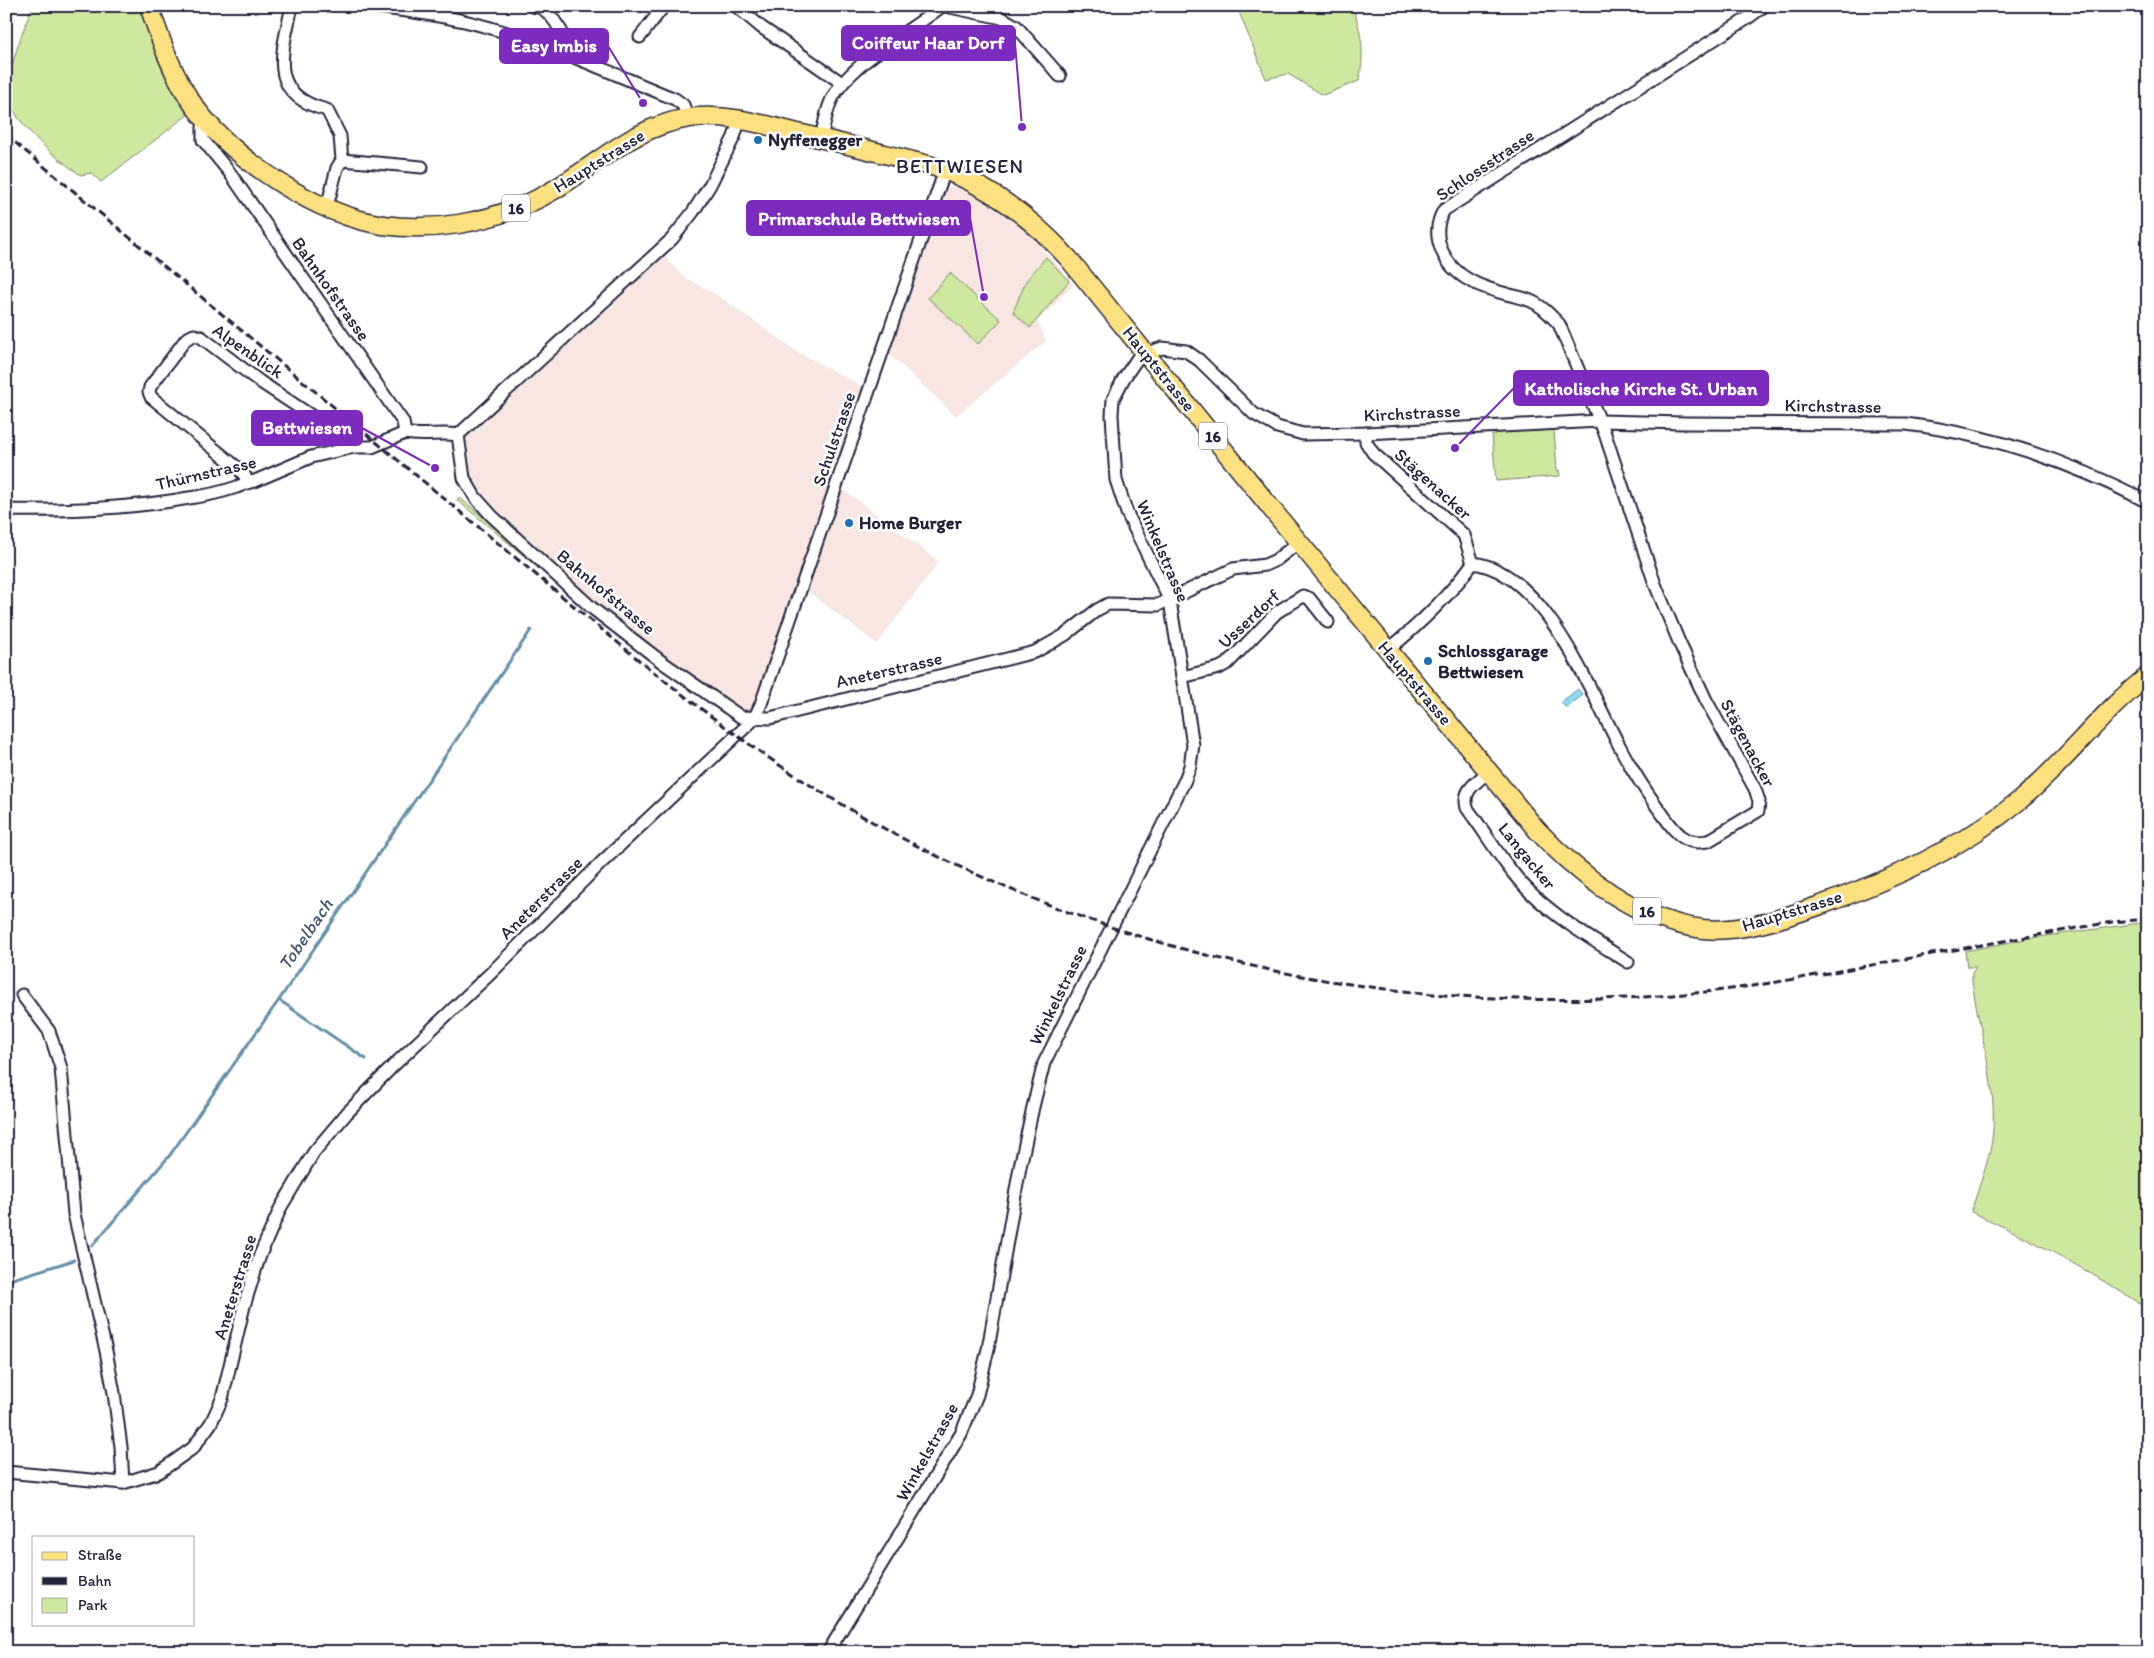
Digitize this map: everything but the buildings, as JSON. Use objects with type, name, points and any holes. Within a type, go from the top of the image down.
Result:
[{"type":"main road","name":"Hauptstrasse","points":[[149,6],[176,76],[194,106],[232,148],[263,172],[294,191],[368,222],[397,226],[433,227],[489,218],[518,208],[550,192],[644,131],[688,118],[720,117],[740,119],[821,138],[945,170],[975,182],[997,195],[1054,241],[1488,772],[1550,844],[1596,883],[1628,902],[1676,923],[1704,929],[1734,929],[1793,914],[1896,876],[1950,850],[1998,818],[2040,782],[2125,696],[2148,676]]},
{"type":"street","points":[[292,6],[282,54],[281,66],[284,79],[289,88],[303,101],[328,110],[340,136],[342,160],[337,168],[327,206]]},
{"type":"street","points":[[370,6],[466,21],[569,54],[675,99],[683,105],[688,118]]},
{"type":"street","points":[[640,37],[664,6]]},
{"type":"street","points":[[736,6],[761,27],[842,82]]},
{"type":"street","points":[[821,138],[831,102],[842,82],[881,49],[943,6],[1002,18],[1016,26],[1060,76]]},
{"type":"street","name":"Schlossstrasse","points":[[1600,421],[1559,324],[1546,310],[1532,301],[1491,290],[1472,282],[1454,270],[1445,259],[1439,245],[1438,220],[1444,210],[1745,20],[1764,6]]},
{"type":"street","points":[[540,7],[557,24],[568,45],[569,54]]},
{"type":"street","points":[[405,433],[419,436],[446,433],[458,435],[672,239],[693,212],[710,185],[734,136],[740,119]]},
{"type":"street","name":"Bahnhofstrasse","points":[[208,123],[203,127],[203,140],[230,173],[403,422],[405,433]]},
{"type":"street","points":[[342,160],[422,167]]},
{"type":"street","name":"Schulstrasse","points":[[754,719],[795,607],[945,170]]},
{"type":"street","name":"Alpenblick","points":[[246,482],[245,476],[239,469],[151,398],[150,387],[186,339],[194,335],[201,337],[259,381],[346,439],[354,447]]},
{"type":"street","name":"Kirchstrasse","points":[[1146,353],[1162,348],[1186,351],[1200,360],[1254,414],[1277,427],[1303,434],[1366,433],[1600,421],[1906,424],[2004,444],[2076,469],[2148,502]]},
{"type":"street","name":"Winkelstrasse","points":[[828,1652],[961,1434],[977,1395],[988,1349],[1031,1116],[1044,1063],[1102,944],[1186,780],[1190,766],[1193,745],[1170,601],[1126,513],[1116,480],[1112,415],[1113,399],[1133,364],[1139,356],[1146,353]]},
{"type":"street","name":"Stägenacker","points":[[1366,433],[1366,442],[1373,453],[1464,536],[1474,563],[1504,571],[1540,606],[1557,628],[1646,792],[1684,839],[1700,842],[1708,841],[1758,811],[1759,801],[1755,789],[1706,700],[1658,592],[1600,421]]},
{"type":"street","name":"Thürnstrasse","points":[[6,510],[50,511],[157,503],[191,498],[238,487],[311,456],[354,447],[368,448],[380,445],[405,433]]},
{"type":"street","name":"Bahnhofstrasse","points":[[458,435],[464,478],[475,497],[492,516],[534,553],[570,590],[620,631],[741,717],[754,719]]},
{"type":"street","name":"Aneterstrasse","points":[[6,1472],[123,1483],[159,1472],[192,1448],[211,1424],[222,1399],[244,1306],[260,1255],[281,1207],[314,1152],[347,1113],[393,1066],[494,970],[600,864],[754,719],[770,718],[1035,652],[1064,635],[1108,604],[1158,605],[1170,601],[1233,569],[1265,564],[1276,560],[1299,542]]},
{"type":"street","points":[[1388,650],[1426,618],[1474,563]]},
{"type":"street","name":"Usserdorf","points":[[1182,677],[1219,668],[1228,663],[1277,612],[1303,596],[1309,598],[1328,622]]},
{"type":"street","name":"Langacker","points":[[1488,772],[1466,793],[1465,800],[1467,808],[1511,869],[1530,892],[1548,908],[1628,962]]},
{"type":"street","points":[[22,995],[49,1031],[60,1068],[74,1214],[114,1393],[121,1447],[123,1483]]},
{"type":"shaded area","points":[[956,184],[1019,224],[1070,279],[1073,285],[1038,321],[1046,341],[956,416],[888,353],[946,189]]},
{"type":"shaded area","points":[[660,252],[684,277],[717,295],[798,352],[869,390],[754,719],[620,631],[468,486],[458,435]]},
{"type":"shaded area","points":[[840,487],[939,562],[877,644],[806,590]]},
{"type":"green space","points":[[32,6],[142,6],[190,113],[101,182],[91,173],[81,175],[61,161],[28,130],[19,119],[9,98],[12,65]]},
{"type":"green space","points":[[1352,6],[1362,43],[1359,81],[1323,95],[1288,74],[1266,79],[1237,7]]},
{"type":"green space","points":[[1046,257],[1069,281],[1030,328],[1013,312],[1026,281]]},
{"type":"green space","points":[[950,273],[1001,320],[978,344],[928,298]]},
{"type":"green space","points":[[1554,430],[1557,470],[1559,470],[1560,476],[1496,481],[1492,435],[1495,435],[1496,432]]},
{"type":"green space","points":[[459,497],[539,564],[536,566],[457,500]]},
{"type":"green space","points":[[2148,922],[2148,1309],[2061,1257],[2017,1233],[1971,1212],[1990,1151],[1993,1111],[1990,1074],[1972,981],[1972,973],[1976,967],[1967,967],[1965,951],[2031,938]]},
{"type":"water","points":[[1578,689],[1583,695],[1566,708],[1561,702]]},
{"type":"waterway","name":"Tobelbach","points":[[92,1246],[170,1155],[279,1000],[531,630]]},
{"type":"waterway","points":[[279,1000],[366,1059]]},
{"type":"waterway","points":[[6,1281],[74,1260]]},
{"type":"railway","points":[[6,135],[640,661],[712,717],[761,753],[838,802],[936,855],[1038,900],[1143,937],[1251,966],[1361,986],[1472,997],[1584,999],[1695,993],[1744,987],[2112,922],[2148,919]]},
{"type":"place","name":"Easy Imbis","points":[[643,103]]},
{"type":"place","name":"Coiffeur Haar Dorf","points":[[1022,127]]},
{"type":"place","name":"Nyffenegger","points":[[758,140]]},
{"type":"place","name":"Primarschule Bettwiesen","points":[[984,297]]},
{"type":"place","name":"Katholische Kirche St. Urban","points":[[1455,448]]},
{"type":"place","name":"Bettwiesen","points":[[435,468]]},
{"type":"place","name":"Home Burger","points":[[849,523]]},
{"type":"place","name":"Schlossgarage Bettwiesen","points":[[1428,661]]},
{"type":"district","name":"BETTWIESEN","points":[[960,166]]}]
